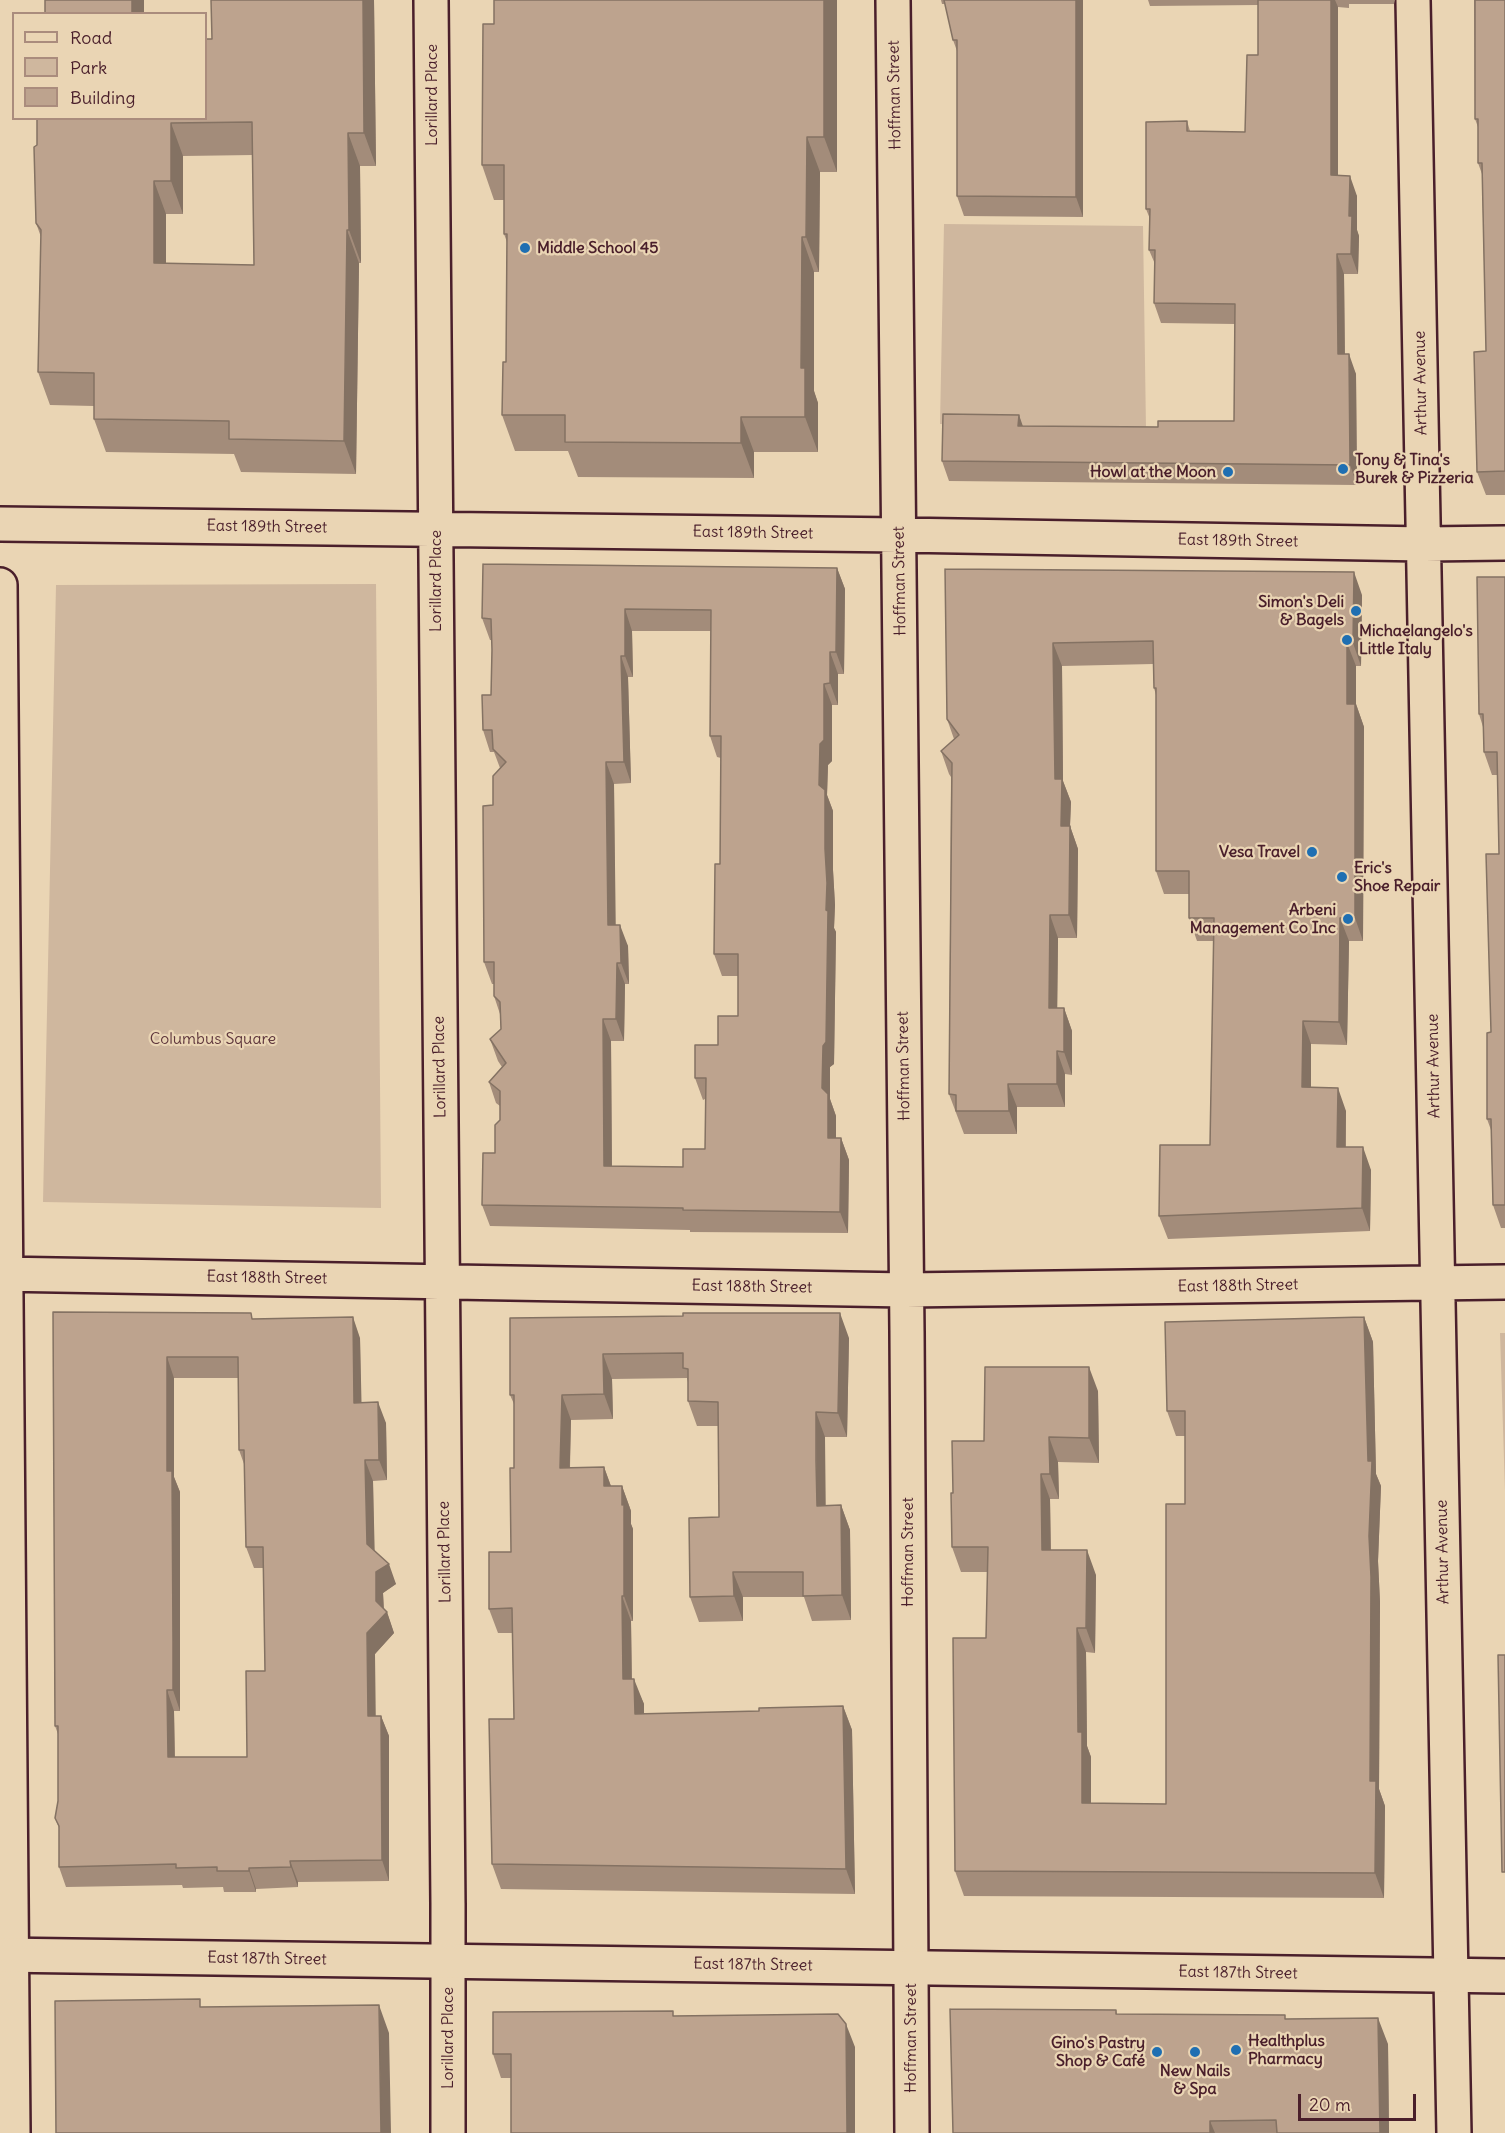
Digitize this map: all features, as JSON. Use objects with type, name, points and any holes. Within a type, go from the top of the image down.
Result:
[{"type":"street","name":"Lorillard Place","points":[[431,0],[449,1961],[448,2133]]},
{"type":"street","name":"Hoffman Street","points":[[893,0],[900,535],[912,2133]]},
{"type":"street","name":"Arthur Avenue","points":[[1413,0],[1454,2133]]},
{"type":"street","name":"East 189th Street","points":[[0,524],[1425,544],[1505,543]]},
{"type":"street","points":[[0,585],[6,1955],[14,2133]]},
{"type":"street","name":"East 188th Street","points":[[3,1274],[906,1290],[1505,1282]]},
{"type":"street","name":"East 187th Street","points":[[6,1955],[1505,1976]]},
{"type":"green space","points":[[944,224],[1143,226],[1146,430],[940,424]]},
{"type":"green space","name":"Columbus Square","points":[[376,584],[381,1208],[43,1202],[56,585]]},
{"type":"green space","points":[[1500,1333],[1505,1333],[1505,1491]]},
{"type":"building","points":[[45,0],[132,0],[132,12],[45,12]]},
{"type":"building","points":[[211,0],[363,0],[364,133],[348,133],[349,230],[347,230],[344,441],[229,439],[229,421],[94,419],[94,373],[38,372],[41,230],[36,223],[34,147],[37,145],[37,120],[207,120],[207,39],[212,39]],"holes":[[[252,122],[254,265],[154,263],[154,181],[171,181],[171,123]]]},
{"type":"building","points":[[494,0],[824,0],[824,137],[807,137],[806,237],[802,237],[801,368],[805,368],[805,417],[741,417],[741,443],[565,442],[565,415],[502,415],[503,362],[506,362],[507,234],[504,234],[504,165],[482,165],[483,24],[494,24]]},
{"type":"building","points":[[944,0],[1076,0],[1076,197],[957,196],[957,40],[953,40]]},
{"type":"building","points":[[1258,0],[1331,0],[1331,175],[1350,176],[1349,216],[1352,216],[1351,254],[1337,254],[1338,354],[1349,354],[1350,465],[942,461],[943,414],[1019,415],[1018,426],[1158,427],[1158,421],[1234,421],[1235,304],[1154,303],[1155,250],[1149,250],[1150,209],[1146,209],[1146,122],[1187,121],[1187,131],[1245,132],[1247,55],[1258,55]]},
{"type":"building","points":[[1475,0],[1505,0],[1505,471],[1477,472],[1474,352],[1486,351],[1482,163],[1478,163],[1478,119],[1475,119]]},
{"type":"building","points":[[483,564],[837,568],[836,652],[830,652],[830,683],[824,684],[824,740],[820,744],[819,785],[825,790],[826,910],[828,911],[826,1042],[823,1046],[822,1088],[828,1094],[828,1138],[841,1138],[840,1212],[482,1205],[483,1153],[495,1153],[495,1125],[500,1120],[500,1091],[489,1082],[506,1063],[490,1039],[501,1029],[500,1002],[494,996],[494,962],[484,962],[483,806],[493,805],[493,776],[506,762],[493,749],[492,730],[483,730],[482,695],[491,695],[492,650],[491,619],[482,618]],"holes":[[[625,609],[711,610],[710,736],[721,736],[720,864],[715,864],[714,954],[738,954],[738,1016],[718,1016],[718,1045],[695,1045],[695,1078],[706,1078],[705,1149],[683,1149],[683,1167],[604,1166],[603,1019],[616,1019],[617,963],[621,963],[620,925],[608,925],[606,762],[624,762],[621,656],[625,656]]]},
{"type":"building","points":[[945,569],[1354,572],[1353,643],[1347,643],[1347,704],[1355,704],[1355,918],[1340,918],[1339,1022],[1303,1021],[1302,1087],[1338,1088],[1337,1147],[1363,1147],[1362,1208],[1159,1216],[1160,1145],[1210,1145],[1214,918],[1189,918],[1189,871],[1156,871],[1156,688],[1154,688],[1153,641],[1053,643],[1055,779],[1062,779],[1061,826],[1070,826],[1069,915],[1050,915],[1049,1008],[1064,1008],[1064,1052],[1057,1051],[1057,1084],[1008,1084],[1009,1111],[956,1111],[956,1095],[949,1094],[952,763],[941,751],[959,735],[947,719]]},
{"type":"building","points":[[1477,577],[1505,577],[1505,1205],[1493,1205],[1491,1119],[1487,1119],[1487,1033],[1491,1032],[1486,854],[1499,854],[1497,752],[1484,752],[1483,714],[1479,714]]},
{"type":"building","points":[[53,1312],[251,1313],[252,1319],[353,1317],[354,1403],[378,1402],[379,1460],[365,1460],[367,1544],[389,1564],[376,1572],[376,1601],[387,1612],[367,1633],[368,1716],[381,1716],[382,1860],[290,1861],[291,1867],[249,1868],[249,1871],[217,1871],[217,1867],[176,1868],[176,1864],[59,1867],[59,1826],[55,1818],[58,1801],[58,1726],[55,1726]],"holes":[[[167,1357],[238,1357],[239,1450],[244,1450],[246,1547],[263,1547],[265,1671],[246,1671],[247,1757],[168,1757],[167,1690],[173,1690],[173,1643],[172,1471],[167,1471]]]},
{"type":"building","points":[[683,1313],[840,1313],[838,1413],[816,1412],[816,1461],[817,1506],[841,1505],[842,1595],[803,1596],[803,1572],[733,1572],[734,1596],[690,1597],[689,1518],[719,1517],[718,1402],[688,1401],[688,1369],[683,1368],[683,1353],[603,1354],[604,1394],[562,1395],[560,1468],[604,1467],[604,1486],[622,1486],[622,1505],[624,1504],[623,1679],[634,1679],[635,1714],[843,1706],[846,1869],[492,1864],[489,1719],[514,1719],[512,1608],[489,1609],[489,1552],[511,1552],[510,1468],[514,1468],[514,1395],[510,1395],[510,1318],[683,1316]]},
{"type":"building","points":[[1364,1317],[1368,1461],[1372,1461],[1369,1536],[1371,1577],[1370,1781],[1376,1781],[1375,1873],[955,1871],[953,1638],[986,1638],[988,1547],[952,1547],[952,1441],[984,1441],[985,1367],[1089,1367],[1089,1438],[1049,1437],[1050,1474],[1041,1474],[1042,1550],[1087,1550],[1086,1628],[1077,1628],[1078,1732],[1082,1732],[1082,1803],[1166,1804],[1166,1504],[1185,1504],[1185,1411],[1167,1411],[1165,1322]]},
{"type":"building","points":[[1498,1655],[1505,1655],[1505,1872],[1502,1872]]},
{"type":"building","points":[[200,1999],[200,2007],[379,2005],[381,2133],[56,2133],[55,2001]]},
{"type":"building","points":[[950,2009],[1116,2010],[1116,2014],[1285,2015],[1285,2019],[1378,2018],[1380,2133],[1277,2133],[1276,2120],[1210,2121],[1210,2133],[953,2133]]},
{"type":"building","points":[[673,2011],[673,2016],[838,2014],[846,2024],[847,2133],[511,2133],[511,2054],[493,2054],[493,2012]]},
{"type":"place","name":"Middle School 45","points":[[525,248]]},
{"type":"place","name":"Tony & Tina's Burek & Pizzeria","points":[[1343,469]]},
{"type":"place","name":"Howl at the Moon","points":[[1228,472]]},
{"type":"place","name":"Simon's Deli & Bagels","points":[[1356,611]]},
{"type":"place","name":"Michaelangelo's Little Italy","points":[[1347,640]]},
{"type":"place","name":"Vesa Travel","points":[[1312,852]]},
{"type":"place","name":"Eric's Shoe Repair","points":[[1342,877]]},
{"type":"place","name":"Arbeni Management Co Inc","points":[[1348,919]]},
{"type":"place","name":"Healthplus Pharmacy","points":[[1236,2050]]},
{"type":"place","name":"Gino's Pastry Shop & Café","points":[[1157,2052]]},
{"type":"place","name":"New Nails & Spa","points":[[1195,2052]]}]
